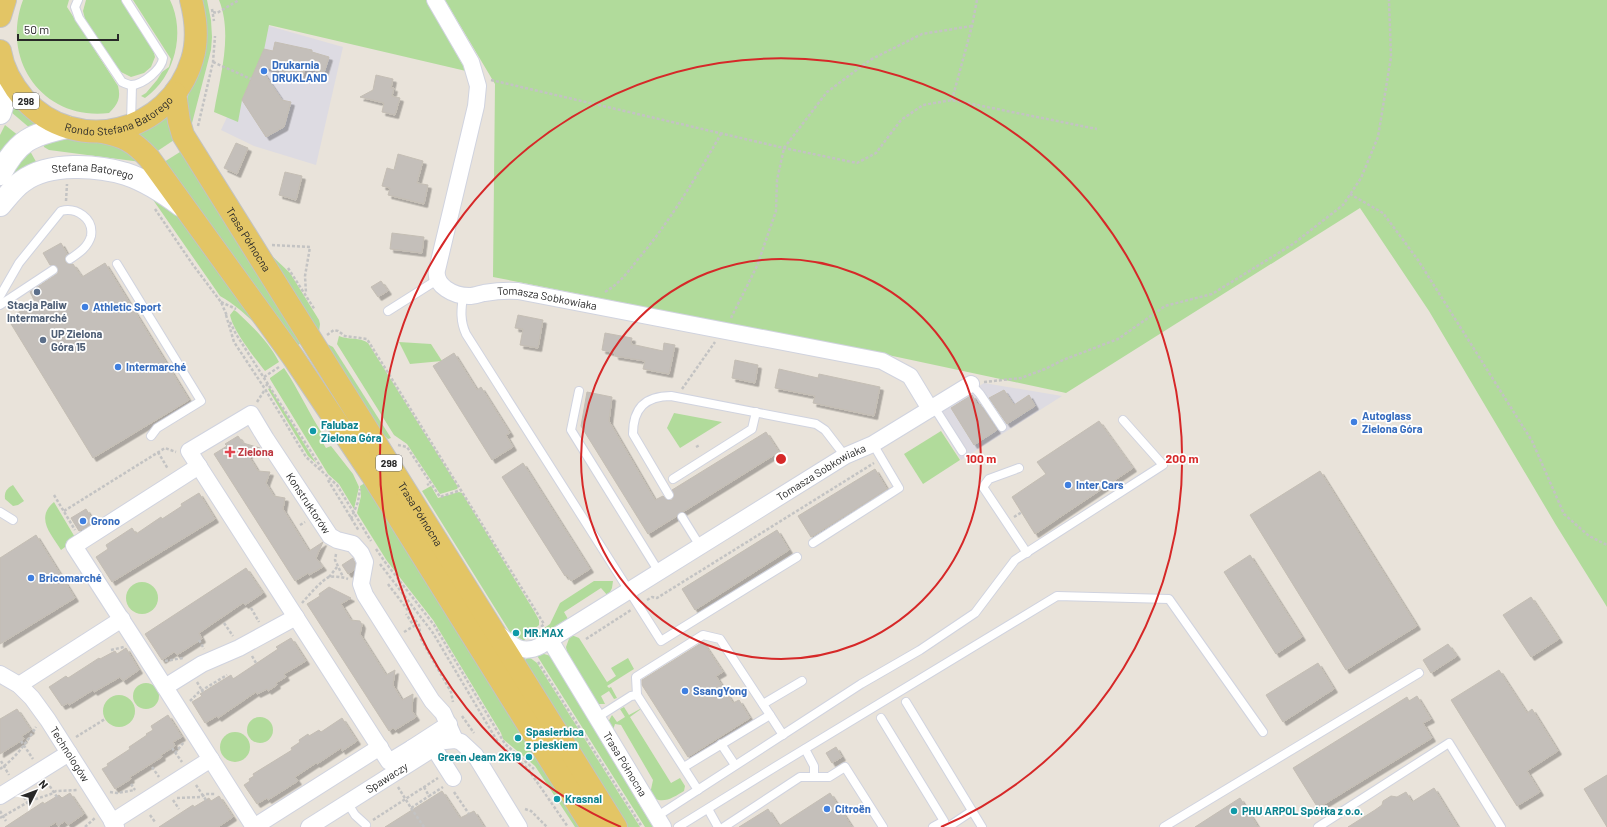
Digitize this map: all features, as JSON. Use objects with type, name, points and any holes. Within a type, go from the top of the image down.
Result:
[{"type":"main road","points":[[0,16],[5,0]]},
{"type":"main road","name":"Rondo Stefana Batorego","points":[[1,55],[7,75],[16,90],[32,107],[51,120],[67,127],[84,131],[102,132],[120,129],[158,111],[175,93],[184,80],[193,59],[196,35],[195,17],[190,0]]},
{"type":"main road","points":[[0,113],[6,94],[1,55]]},
{"type":"main road","name":"Trasa Północna","points":[[175,93],[183,136],[616,827]]},
{"type":"main road","points":[[0,174],[12,154],[20,145],[42,133],[67,127]]},
{"type":"main road","name":"Trasa Północna","points":[[102,132],[126,138],[139,146],[154,164],[293,357],[372,475],[592,827]]},
{"type":"main road","name":"Stefana Batorego","points":[[0,205],[10,192],[22,181],[31,176],[52,168],[74,168],[109,170],[134,177],[167,195],[189,212]]},
{"type":"street","points":[[435,0],[471,62],[478,86],[476,106],[437,270],[437,280],[442,286],[463,296]]},
{"type":"street","name":"Tomasza Sobkowiaka","points":[[463,296],[472,296],[503,290],[518,291],[724,332],[882,361],[910,376],[932,408]]},
{"type":"street","name":"Tomasza Sobkowiaka","points":[[532,650],[845,456],[873,444],[971,384]]},
{"type":"street","name":"Konstruktorów","points":[[189,451],[251,414],[266,440],[330,536],[337,540],[353,544],[361,553],[365,562],[361,584]]},
{"type":"street","points":[[189,451],[389,762],[434,748],[444,741],[455,740],[468,747],[475,755],[523,821]]},
{"type":"street","points":[[199,466],[74,546],[232,793],[254,827],[380,747]]},
{"type":"street","points":[[361,584],[365,596],[432,701],[449,724],[455,740]]},
{"type":"street","points":[[165,687],[202,664],[270,632],[295,615]]},
{"type":"street","points":[[19,685],[122,619]]},
{"type":"street","points":[[492,627],[514,646],[524,650],[532,650]]},
{"type":"street","name":"Trasa Północna","points":[[550,640],[598,717],[660,822]]},
{"type":"street","name":"Technologów","points":[[0,674],[19,685],[32,698],[44,714],[114,824]]},
{"type":"street","name":"Spawaczy","points":[[309,827],[347,802],[415,753],[449,724]]},
{"type":"street","points":[[434,748],[450,782]]},
{"type":"street","points":[[0,796],[66,749]]},
{"type":"street","points":[[114,824],[211,759]]},
{"type":"lane","points":[[78,0],[75,7],[79,18],[122,82],[132,85],[138,83],[157,70],[162,63],[163,58],[126,0]]},
{"type":"lane","points":[[131,125],[132,85]]},
{"type":"lane","points":[[0,296],[18,263],[61,211],[67,209],[82,214],[90,224],[91,236],[84,249],[70,259]]},
{"type":"lane","points":[[117,264],[201,401],[157,428],[151,436]]},
{"type":"lane","points":[[0,305],[53,270]]},
{"type":"lane","points":[[388,311],[437,280]]},
{"type":"lane","points":[[463,296],[461,310],[462,324],[466,334],[661,641],[797,557]]},
{"type":"lane","points":[[971,384],[980,394],[1002,427]]},
{"type":"lane","points":[[579,391],[572,430],[659,572]]},
{"type":"lane","points":[[669,495],[633,434],[633,423],[642,406],[649,400],[659,396],[678,397],[816,424],[825,430],[845,456]]},
{"type":"lane","points":[[932,408],[962,451]]},
{"type":"lane","points":[[673,479],[752,429],[756,412]]},
{"type":"lane","points":[[660,822],[698,790],[735,765],[861,684],[920,650],[975,613],[1015,560],[1163,465],[1123,420]]},
{"type":"lane","points":[[813,543],[899,488],[873,444]]},
{"type":"lane","points":[[1020,468],[989,479],[983,487],[1027,553]]},
{"type":"lane","points":[[0,512],[13,520]]},
{"type":"lane","points":[[682,517],[700,546]]},
{"type":"lane","points":[[678,827],[1057,596],[1169,599],[1263,732]]},
{"type":"lane","points":[[698,790],[637,695],[636,677],[703,635],[720,639],[783,735]]},
{"type":"lane","points":[[1164,827],[1419,673]]},
{"type":"lane","points":[[763,704],[802,681]]},
{"type":"lane","points":[[598,717],[630,696],[637,695]]},
{"type":"lane","points":[[906,702],[982,827]]},
{"type":"lane","points":[[684,767],[770,715]]},
{"type":"lane","points":[[881,718],[947,825]]},
{"type":"lane","points":[[1318,827],[1449,743],[1501,827]]},
{"type":"lane","points":[[721,744],[735,765]]},
{"type":"lane","points":[[805,749],[814,766],[814,776]]},
{"type":"lane","points":[[724,827],[800,777],[829,777],[845,767],[883,827]]},
{"type":"lane","points":[[347,802],[355,815],[366,825]]},
{"type":"lane","points":[[708,808],[718,827]]},
{"type":"lane","points":[[933,827],[947,825],[972,811]]},
{"type":"path","points":[[214,12],[217,13],[239,0]]},
{"type":"path","points":[[952,100],[972,26],[977,0]]},
{"type":"path","points":[[971,384],[1021,378],[1118,339],[1165,306],[1212,294],[1293,244],[1343,205],[1360,178],[1378,137],[1390,57],[1389,0]]},
{"type":"path","points":[[678,397],[682,388],[724,332],[757,266],[776,210],[777,180],[784,148],[827,92],[870,60],[922,34],[972,26]]},
{"type":"path","points":[[213,62],[251,79]]},
{"type":"path","points":[[475,76],[721,134],[857,163],[876,153],[901,120],[923,105],[952,100],[1098,129]]},
{"type":"path","points":[[586,304],[617,285],[650,245],[690,187],[721,134]]},
{"type":"path","points":[[66,195],[67,184]]},
{"type":"path","points":[[1350,194],[1383,213],[1418,260],[1532,441],[1564,514],[1589,536],[1607,545]]},
{"type":"path","points":[[155,208],[193,265],[221,302],[234,342],[306,457],[337,485],[385,562],[434,625],[505,744],[534,768]]},
{"type":"path","points":[[266,245],[310,247],[305,276],[306,294]]},
{"type":"path","points":[[226,315],[236,334],[322,469]]},
{"type":"path","points":[[328,335],[334,330],[345,336],[367,339],[544,624],[531,636],[528,643],[642,827]]},
{"type":"path","points":[[264,377],[276,369]]},
{"type":"path","points":[[254,407],[264,391]]},
{"type":"path","points":[[696,447],[700,445]]},
{"type":"path","points":[[398,446],[407,447],[440,497],[461,490]]},
{"type":"path","points":[[64,511],[165,448],[184,454],[189,451]]},
{"type":"path","points":[[158,452],[176,481]]},
{"type":"path","points":[[586,639],[652,597],[657,598],[881,458]]},
{"type":"path","points":[[328,480],[363,537]]},
{"type":"path","points":[[54,495],[82,541]]},
{"type":"path","points":[[335,560],[343,577]]},
{"type":"path","points":[[378,561],[433,633],[499,744],[528,769],[568,827]]},
{"type":"path","points":[[295,615],[314,589],[337,567]]},
{"type":"path","points":[[328,577],[343,577],[361,584]]},
{"type":"path","points":[[388,584],[419,625],[421,640],[451,692],[454,705]]},
{"type":"path","points":[[393,639],[408,627],[414,626],[406,614]]},
{"type":"path","points":[[190,726],[190,702],[200,692],[227,675]]},
{"type":"path","points":[[458,711],[476,737]]},
{"type":"path","points":[[0,769],[27,744],[44,714]]},
{"type":"path","points":[[66,749],[106,719]]},
{"type":"path","points":[[366,825],[424,788],[450,782]]},
{"type":"path","points":[[411,808],[450,782]]},
{"type":"path","points":[[450,782],[469,814]]},
{"type":"path","points":[[424,788],[429,796]]},
{"type":"path","points":[[2,817],[30,801],[51,794],[56,790],[83,789]]},
{"type":"path","points":[[172,798],[200,797],[206,794],[232,793]]},
{"type":"path","points":[[406,799],[424,827]]},
{"type":"path","points":[[523,821],[524,809]]},
{"type":"path","points":[[0,811],[2,817],[6,821]]},
{"type":"shaded area","points":[[269,26],[343,47],[316,165],[254,146],[221,130]]},
{"type":"shaded area","points":[[984,383],[1062,396],[961,460],[933,415]]},
{"type":"green space","points":[[23,0],[69,0],[67,7],[118,86],[118,101],[109,113],[86,113],[65,107],[47,97],[33,82],[23,65],[18,45],[17,23]]},
{"type":"green space","points":[[86,0],[122,0],[152,46],[155,57],[151,67],[144,73],[131,77],[121,72],[85,19],[83,11]]},
{"type":"green space","points":[[133,0],[170,0],[175,13],[177,26],[175,54],[170,66],[164,78],[145,98],[141,96],[146,93],[162,72],[169,67],[171,59]]},
{"type":"green space","points":[[200,0],[207,0],[211,20],[212,37],[211,50],[191,127],[189,124],[187,103],[188,96],[200,67]]},
{"type":"green space","points":[[219,0],[426,0],[466,71],[269,25],[264,50],[242,100],[238,122],[214,112],[222,70],[225,41],[223,13]]},
{"type":"green space","points":[[445,0],[1607,0],[1607,607],[1556,525],[1429,311],[1360,208],[1066,393],[888,355],[493,277],[495,84]]},
{"type":"green space","points":[[13,105],[15,105],[36,124],[31,129],[11,112]]},
{"type":"green space","points":[[165,117],[168,119],[174,140],[156,152],[139,135],[139,133],[153,126]]},
{"type":"green space","points":[[5,125],[19,136],[0,156],[0,135]]},
{"type":"green space","points":[[70,139],[105,142],[120,147],[141,162],[49,150],[44,147],[43,143],[54,140]]},
{"type":"green space","points":[[30,151],[39,167],[5,189],[16,167]]},
{"type":"green space","points":[[180,152],[227,221],[303,342],[295,347],[164,162]]},
{"type":"green space","points":[[142,184],[175,211],[272,342],[248,317],[220,296]]},
{"type":"green space","points":[[271,255],[290,273],[319,320],[319,332]]},
{"type":"green space","points":[[234,310],[260,335],[279,362],[265,371],[235,329],[230,315]]},
{"type":"green space","points":[[339,336],[362,340],[368,343],[458,487],[457,489],[440,494],[407,444],[394,435],[337,344]]},
{"type":"green space","points":[[399,342],[431,344],[442,361],[410,364]]},
{"type":"green space","points":[[327,344],[333,347],[391,438],[388,439],[382,433],[323,345]]},
{"type":"green space","points":[[284,368],[324,436],[320,438],[326,448],[331,446],[353,474],[359,487],[354,509],[339,484],[328,474],[270,379]]},
{"type":"green space","points":[[270,388],[316,463],[308,456],[268,389]]},
{"type":"green space","points":[[674,413],[722,422],[680,448],[667,428]]},
{"type":"green space","points":[[941,431],[960,460],[923,484],[904,454]]},
{"type":"green space","points":[[365,483],[584,827],[575,827],[535,766],[503,739],[501,733],[433,620],[387,561],[357,513],[361,496],[360,486]]},
{"type":"green space","points":[[13,485],[24,501],[13,506],[5,499],[5,494],[6,490]]},
{"type":"green space","points":[[431,486],[438,498],[459,492],[462,493],[534,611],[539,620],[539,625],[526,637],[524,641],[510,632],[422,491]]},
{"type":"green space","points":[[54,502],[76,539],[61,550],[49,532],[45,520],[48,508]]},
{"type":"green space","points":[[594,581],[613,581],[612,588],[608,596],[601,588],[564,612],[568,622],[532,642],[539,632],[550,624],[560,603]]},
{"type":"green space","points":[[139,582],[145,582],[154,586],[158,598],[154,610],[145,614],[139,614],[130,610],[126,601],[126,595],[130,586]]},
{"type":"green space","points":[[570,636],[579,638],[607,682],[616,676],[611,668],[628,658],[634,669],[607,686],[609,688],[611,687],[617,698],[614,699],[609,691],[601,696],[605,704],[598,704],[568,657],[566,647]]},
{"type":"green space","points":[[536,654],[544,654],[554,657],[577,700],[653,827],[645,827]]},
{"type":"green space","points":[[529,657],[537,663],[640,827],[624,827],[522,662]]},
{"type":"green space","points":[[146,683],[155,687],[159,696],[155,705],[146,709],[137,705],[133,696],[137,687]]},
{"type":"green space","points":[[116,695],[122,695],[132,702],[135,711],[134,717],[128,724],[122,727],[116,727],[106,720],[103,714],[103,708],[110,698]]},
{"type":"green space","points":[[624,707],[629,715],[641,709],[630,717],[671,783],[680,778],[685,786],[684,791],[667,800],[658,800],[650,794],[653,780],[621,725],[615,724],[613,730],[608,722],[612,715],[617,722],[625,717],[620,709]]},
{"type":"green space","points":[[260,717],[269,721],[273,730],[269,739],[260,743],[251,739],[247,730],[251,721]]},
{"type":"green space","points":[[235,732],[246,736],[250,747],[246,758],[235,762],[224,758],[220,747],[224,736]]},
{"type":"building","points":[[275,42],[312,50],[312,52],[329,57],[324,73],[305,68],[303,76],[259,66],[282,100],[291,102],[284,127],[266,137],[242,100],[264,49],[273,51]]},
{"type":"building","points":[[376,75],[393,79],[391,88],[394,88],[392,96],[400,98],[395,115],[382,112],[384,103],[360,97],[373,90]]},
{"type":"building","points":[[236,143],[248,148],[237,174],[224,168]]},
{"type":"building","points":[[398,154],[423,161],[417,183],[428,185],[424,204],[388,195],[390,188],[382,186],[387,168],[394,170]]},
{"type":"building","points":[[285,172],[302,176],[296,200],[279,195]]},
{"type":"building","points":[[392,233],[424,237],[422,253],[390,249]]},
{"type":"building","points":[[61,243],[67,254],[65,257],[65,262],[68,264],[73,264],[82,277],[105,263],[189,400],[93,458],[8,319],[35,302],[30,292],[58,273],[57,267],[50,265],[43,253]]},
{"type":"building","points":[[381,281],[388,291],[378,297],[371,287]]},
{"type":"building","points":[[518,315],[543,320],[538,348],[520,345],[523,329],[515,328]]},
{"type":"building","points":[[605,333],[632,338],[631,344],[663,351],[664,343],[675,345],[669,374],[643,369],[645,361],[615,356],[615,353],[602,350]]},
{"type":"building","points":[[454,353],[477,390],[481,387],[510,433],[506,435],[513,447],[492,460],[433,366]]},
{"type":"building","points":[[735,360],[758,365],[755,383],[732,378]]},
{"type":"building","points":[[779,369],[818,378],[819,374],[880,387],[874,416],[813,403],[815,396],[775,388]]},
{"type":"building","points":[[1004,390],[1014,405],[1029,395],[1035,406],[1007,424],[989,398]]},
{"type":"building","points":[[587,392],[612,397],[609,421],[655,500],[663,496],[667,500],[672,500],[674,495],[672,490],[766,432],[779,452],[683,512],[679,513],[677,516],[648,534],[581,426]]},
{"type":"building","points":[[972,395],[978,405],[980,404],[997,430],[974,445],[951,408]]},
{"type":"building","name":"Inter Cars","points":[[1099,421],[1133,468],[1035,534],[1012,497],[1046,474],[1037,462]]},
{"type":"building","points":[[238,436],[243,443],[260,448],[248,455],[258,471],[270,472],[266,483],[274,496],[285,498],[283,509],[309,551],[323,542],[316,558],[323,567],[309,575],[308,573],[295,581],[214,454],[227,446],[225,444]]},
{"type":"building","points":[[523,463],[590,569],[571,581],[567,575],[565,576],[502,477]]},
{"type":"building","points":[[875,469],[887,489],[811,537],[798,516]]},
{"type":"building","points":[[1320,471],[1417,626],[1346,670],[1250,515]]},
{"type":"building","points":[[199,493],[215,519],[112,582],[96,557],[108,549],[106,545],[132,528],[136,534],[161,517],[162,519],[182,506],[181,504]]},
{"type":"building","name":"Grono","points":[[86,509],[94,522],[79,531],[71,518]]},
{"type":"building","points":[[777,530],[789,550],[695,610],[682,589]]},
{"type":"building","name":"Bricomarché","points":[[36,535],[75,598],[0,644],[0,558]]},
{"type":"building","points":[[1250,555],[1302,637],[1276,654],[1224,572]]},
{"type":"building","points":[[353,558],[355,563],[354,570],[348,574],[342,565]]},
{"type":"building","points":[[246,568],[263,593],[245,605],[243,603],[199,633],[202,639],[177,655],[174,652],[162,660],[145,634]]},
{"type":"building","points":[[329,587],[351,598],[341,604],[351,620],[360,621],[362,625],[360,634],[386,675],[395,670],[393,685],[402,700],[413,694],[412,711],[416,717],[395,730],[393,728],[389,731],[307,604],[320,596],[319,594]]},
{"type":"building","points":[[1531,597],[1559,639],[1531,657],[1503,615]]},
{"type":"building","points":[[291,638],[306,661],[284,674],[286,677],[276,683],[277,685],[268,691],[267,689],[257,694],[256,692],[218,718],[217,716],[205,723],[192,702],[202,696],[200,694],[231,675],[233,679],[278,649],[276,647]]},
{"type":"building","name":"SsangYong","points":[[703,642],[723,672],[716,676],[733,703],[739,700],[750,718],[688,757],[642,685],[642,680]]},
{"type":"building","points":[[1448,644],[1457,656],[1431,673],[1423,660]]},
{"type":"building","points":[[126,648],[139,670],[123,681],[120,677],[94,692],[93,690],[69,705],[68,703],[62,706],[49,687],[66,676],[68,678],[99,658],[100,659],[115,651],[117,654]]},
{"type":"building","points":[[1318,663],[1334,689],[1283,722],[1266,695]]},
{"type":"building","points":[[1499,670],[1527,713],[1532,709],[1558,751],[1527,771],[1540,792],[1517,806],[1451,700]]},
{"type":"building","points":[[1417,696],[1431,719],[1423,723],[1432,738],[1318,808],[1293,768],[1407,697],[1409,701]]},
{"type":"building","points":[[17,709],[31,730],[22,736],[24,739],[0,754],[0,719]]},
{"type":"building","points":[[168,715],[182,737],[173,742],[175,746],[161,755],[162,757],[130,777],[131,779],[115,789],[102,769],[108,766],[107,764],[130,749],[129,747],[153,730],[151,726]]},
{"type":"building","points":[[342,718],[357,741],[342,751],[341,748],[317,764],[316,763],[295,777],[298,781],[268,800],[267,798],[257,804],[244,785],[250,781],[249,779],[254,776],[253,774],[292,750],[291,748],[300,742],[299,740],[308,734],[309,736],[319,730],[321,732]]},
{"type":"building","points":[[836,747],[842,757],[832,763],[826,753]]},
{"type":"building","points":[[1607,775],[1607,827],[1584,789]]},
{"type":"building","points":[[1434,788],[1458,827],[1348,827],[1382,805],[1383,801],[1391,796],[1397,797],[1406,792],[1412,802]]},
{"type":"building","points":[[442,791],[460,818],[474,811],[484,827],[385,827]]},
{"type":"building","points":[[70,793],[84,814],[68,825],[65,821],[58,826],[56,822],[48,827],[5,827],[43,802],[44,804],[59,795],[62,798]]},
{"type":"building","points":[[830,793],[852,827],[739,827],[768,809],[779,826]]},
{"type":"building","points":[[219,796],[233,817],[218,827],[159,827],[193,805],[194,807],[209,798],[211,801]]},
{"type":"building","name":"PHU ARPOL Spółka z o.o.","points":[[1240,798],[1258,827],[1195,827]]},
{"type":"place","name":"Drukarnia DRUKLAND","points":[[264,71]]},
{"type":"place","name":"Stacja Paliw Intermarché","points":[[37,292]]},
{"type":"place","name":"Athletic Sport","points":[[85,307]]},
{"type":"place","name":"UP Zielona Góra 15","points":[[43,340]]},
{"type":"place","name":"Intermarché","points":[[118,367]]},
{"type":"place","name":"Autoglass Zielona Góra","points":[[1354,422]]},
{"type":"place","name":"Falubaz Zielona Góra","points":[[313,431]]},
{"type":"place","name":"Zielona","points":[[230,452]]},
{"type":"place","name":"Inter Cars","points":[[1068,485]]},
{"type":"place","name":"Grono","points":[[83,521]]},
{"type":"place","name":"Bricomarché","points":[[31,578]]},
{"type":"place","name":"MR.MAX","points":[[516,633]]},
{"type":"place","name":"SsangYong","points":[[685,691]]},
{"type":"place","name":"Spasierbica z pieskiem","points":[[518,738]]},
{"type":"place","name":"Green Jeam 2K19","points":[[529,757]]},
{"type":"place","name":"Krasnal","points":[[557,799]]},
{"type":"place","name":"Citroën","points":[[827,809]]},
{"type":"place","name":"PHU ARPOL Spółka z o.o.","points":[[1234,811]]}]
